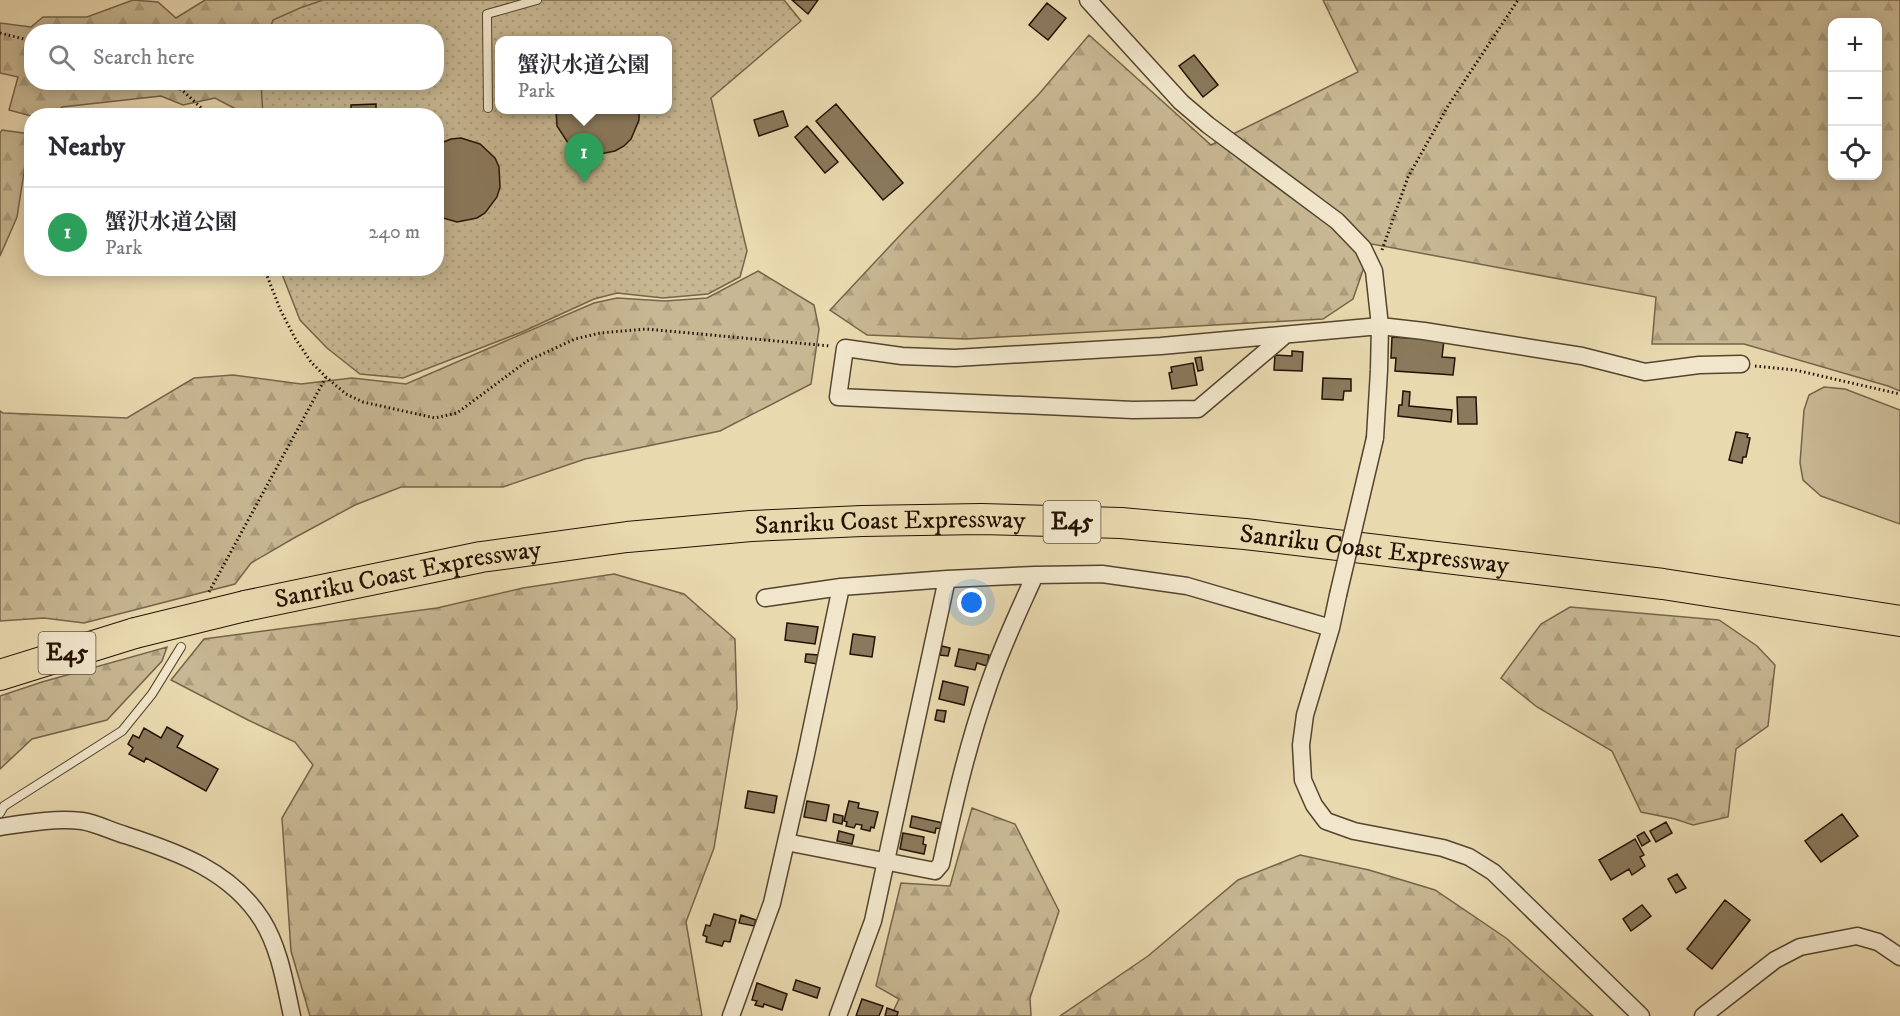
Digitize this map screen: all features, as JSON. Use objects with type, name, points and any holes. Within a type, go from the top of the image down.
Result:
[{"type":"highway","name":"Sanriku Coast Expressway","points":[[0,675],[135,633],[245,606],[481,557],[627,537],[751,526],[862,521],[981,519],[1121,523],[1245,534],[1663,584],[1900,621]]},
{"type":"street","points":[[1088,0],[1181,102],[1208,125],[1337,220],[1363,248],[1374,271],[1380,326],[1374,438],[1331,628],[1305,715],[1302,745],[1304,780],[1314,805],[1326,821],[1354,831],[1443,848],[1469,857],[1493,872],[1641,1016]]},
{"type":"street","points":[[1283,337],[1198,409],[1133,410],[838,397],[845,348],[902,356],[955,358],[1283,337],[1380,326],[1582,356],[1645,372],[1699,365],[1741,364]]},
{"type":"street","points":[[765,598],[841,587],[947,579],[1035,574],[1102,574],[1187,586],[1331,628]]},
{"type":"street","points":[[786,842],[935,871],[941,864],[959,781],[987,689],[1006,638],[1035,574]]},
{"type":"street","points":[[838,1016],[873,921],[947,579]]},
{"type":"street","points":[[731,1016],[772,903],[841,587]]},
{"type":"street","points":[[0,827],[45,820],[83,821],[161,847],[205,866],[238,892],[262,921],[281,964],[292,1016]]},
{"type":"street","points":[[1703,1016],[1775,960],[1800,947],[1857,936],[1878,942],[1900,957]]},
{"type":"lane","points":[[488,108],[487,14],[537,0]]},
{"type":"lane","points":[[0,813],[4,806],[122,731],[152,694],[181,647]]},
{"type":"path","points":[[1374,271],[1408,177],[1448,106],[1518,0]]},
{"type":"path","points":[[0,33],[24,38]]},
{"type":"path","points":[[182,90],[201,108]]},
{"type":"path","points":[[267,276],[280,309],[311,362],[346,394],[363,402],[435,418],[457,413],[527,361],[575,339],[600,333],[646,329],[845,348]]},
{"type":"path","points":[[1741,364],[1795,370],[1900,394]]},
{"type":"path","points":[[207,596],[326,377]]},
{"type":"green space","points":[[133,0],[158,2],[176,18],[205,0],[476,0],[347,24],[35,24],[43,17],[87,17]]},
{"type":"green space","points":[[323,0],[784,0],[801,21],[711,98],[747,251],[740,277],[708,294],[663,298],[617,293],[594,299],[522,332],[403,378],[360,374],[327,348],[300,320],[283,276],[444,276],[444,108],[263,108],[261,90],[444,90],[444,24],[272,24],[273,20]]},
{"type":"green space","points":[[1323,0],[1900,0],[1900,391],[1744,344],[1652,344],[1656,297],[1372,244],[1353,299],[1323,319],[966,339],[867,335],[830,310],[1039,94],[1089,35],[1211,145],[1358,72]]},
{"type":"green space","points":[[0,23],[24,26],[24,90],[300,90],[301,108],[234,108],[215,98],[183,105],[161,96],[61,108],[24,108],[24,114],[9,110],[18,77],[0,73]]},
{"type":"green space","points":[[2,130],[24,133],[24,172],[17,217],[0,256],[0,133]]},
{"type":"green space","points":[[758,271],[814,305],[819,329],[811,384],[720,431],[585,459],[503,487],[401,487],[355,505],[251,563],[235,584],[84,623],[44,618],[0,621],[0,411],[3,413],[127,418],[194,378],[233,375],[301,384],[352,378],[406,384],[594,303],[617,298],[665,301],[707,298]]},
{"type":"green space","points":[[1824,387],[1845,389],[1900,410],[1900,524],[1821,496],[1803,480],[1800,463],[1804,410],[1809,395]]},
{"type":"green space","points":[[614,574],[684,594],[735,639],[737,708],[714,848],[686,922],[702,1016],[310,1016],[291,951],[282,818],[313,765],[295,742],[171,680],[204,639],[437,608],[523,588]]},
{"type":"green space","points":[[1570,607],[1719,620],[1757,646],[1775,665],[1768,726],[1736,749],[1728,817],[1693,825],[1641,812],[1612,751],[1537,707],[1501,678],[1541,624]]},
{"type":"green space","points":[[167,647],[162,661],[107,720],[32,739],[0,769],[0,696]]},
{"type":"green space","points":[[972,808],[1015,824],[1059,911],[1030,998],[1031,1016],[891,1016],[899,999],[876,986],[901,883],[950,886]]},
{"type":"green space","points":[[1300,855],[1369,870],[1435,890],[1506,938],[1593,1016],[1060,1016],[1148,956],[1238,880]]},
{"type":"building","points":[[792,0],[818,0],[808,14]]},
{"type":"building","points":[[1047,3],[1066,18],[1048,40],[1029,25]]},
{"type":"building","points":[[1194,55],[1218,85],[1203,97],[1179,66]]},
{"type":"building","points":[[376,104],[376,108],[351,108],[351,105]]},
{"type":"building","points":[[836,104],[903,183],[883,200],[816,121]]},
{"type":"building","points":[[783,111],[788,126],[759,136],[754,120]]},
{"type":"building","points":[[556,114],[639,114],[639,120],[631,139],[624,146],[615,151],[595,155],[585,153],[568,143],[557,126]]},
{"type":"building","points":[[807,126],[838,162],[825,173],[795,137]]},
{"type":"building","points":[[461,138],[480,144],[495,158],[499,167],[500,187],[497,197],[485,213],[477,218],[457,222],[444,218],[444,142]]},
{"type":"building","points":[[1392,337],[1444,340],[1442,357],[1455,358],[1453,375],[1395,371],[1396,358],[1391,358]]},
{"type":"building","points":[[1292,351],[1303,352],[1302,371],[1274,370],[1275,355],[1292,356]]},
{"type":"building","points":[[1201,357],[1203,370],[1198,371],[1195,358]]},
{"type":"building","points":[[1193,363],[1197,385],[1172,389],[1169,373],[1172,372],[1171,367]]},
{"type":"building","points":[[1323,378],[1351,379],[1351,391],[1344,391],[1343,400],[1322,399]]},
{"type":"building","points":[[1403,391],[1410,392],[1409,406],[1452,410],[1451,422],[1398,416]]},
{"type":"building","points":[[1457,397],[1476,397],[1477,424],[1458,424]]},
{"type":"building","points":[[1736,432],[1748,434],[1747,437],[1750,438],[1746,457],[1743,457],[1742,463],[1729,460]]},
{"type":"building","points":[[787,623],[818,627],[815,644],[785,640]]},
{"type":"building","points":[[853,634],[875,637],[872,657],[850,654]]},
{"type":"building","points":[[942,646],[950,648],[948,656],[940,655]]},
{"type":"building","points":[[959,649],[989,655],[987,666],[977,663],[975,670],[955,666]]},
{"type":"building","points":[[806,654],[818,655],[817,664],[805,662]]},
{"type":"building","points":[[943,681],[968,687],[964,705],[939,699]]},
{"type":"building","points":[[937,710],[946,711],[944,722],[935,720]]},
{"type":"building","points":[[167,727],[183,736],[177,747],[218,769],[206,791],[146,758],[144,762],[129,754],[133,748],[128,744],[133,735],[139,738],[144,728],[161,738]]},
{"type":"building","points":[[748,791],[777,796],[774,813],[745,808]]},
{"type":"building","points":[[807,801],[829,805],[826,821],[804,817]]},
{"type":"building","points":[[849,801],[859,803],[858,808],[878,812],[874,828],[871,827],[870,831],[861,829],[862,825],[856,824],[854,828],[846,826],[847,822],[844,821]]},
{"type":"building","points":[[834,814],[843,816],[842,824],[833,822]]},
{"type":"building","points":[[1842,814],[1858,836],[1821,862],[1805,841]]},
{"type":"building","points":[[912,816],[943,823],[942,829],[936,828],[935,833],[910,827]]},
{"type":"building","points":[[1666,822],[1672,833],[1656,842],[1650,831]]},
{"type":"building","points":[[839,831],[854,835],[852,844],[837,841]]},
{"type":"building","points":[[1644,832],[1650,841],[1642,846],[1637,836]]},
{"type":"building","points":[[903,833],[924,837],[923,844],[926,845],[924,854],[900,849]]},
{"type":"building","points":[[1635,839],[1644,855],[1640,857],[1645,866],[1632,875],[1629,869],[1611,880],[1599,860]]},
{"type":"building","points":[[1677,874],[1686,888],[1676,893],[1668,879]]},
{"type":"building","points":[[1725,900],[1750,920],[1712,969],[1687,949]]},
{"type":"building","points":[[1642,905],[1651,916],[1631,931],[1623,919]]},
{"type":"building","points":[[714,914],[736,920],[730,942],[724,941],[722,946],[706,942],[707,937],[703,935],[706,925],[710,926]]},
{"type":"building","points":[[741,915],[756,920],[754,926],[739,923]]},
{"type":"building","points":[[796,980],[820,988],[817,998],[793,990]]},
{"type":"building","points":[[757,983],[787,994],[782,1010],[764,1004],[763,1007],[755,1005],[757,1001],[752,1000]]},
{"type":"building","points":[[862,999],[883,1006],[879,1016],[856,1016]]},
{"type":"building","points":[[887,1008],[898,1012],[897,1016],[885,1016]]},
{"type":"place","name":"蟹沢水道公園","points":[[584,183]]}]
